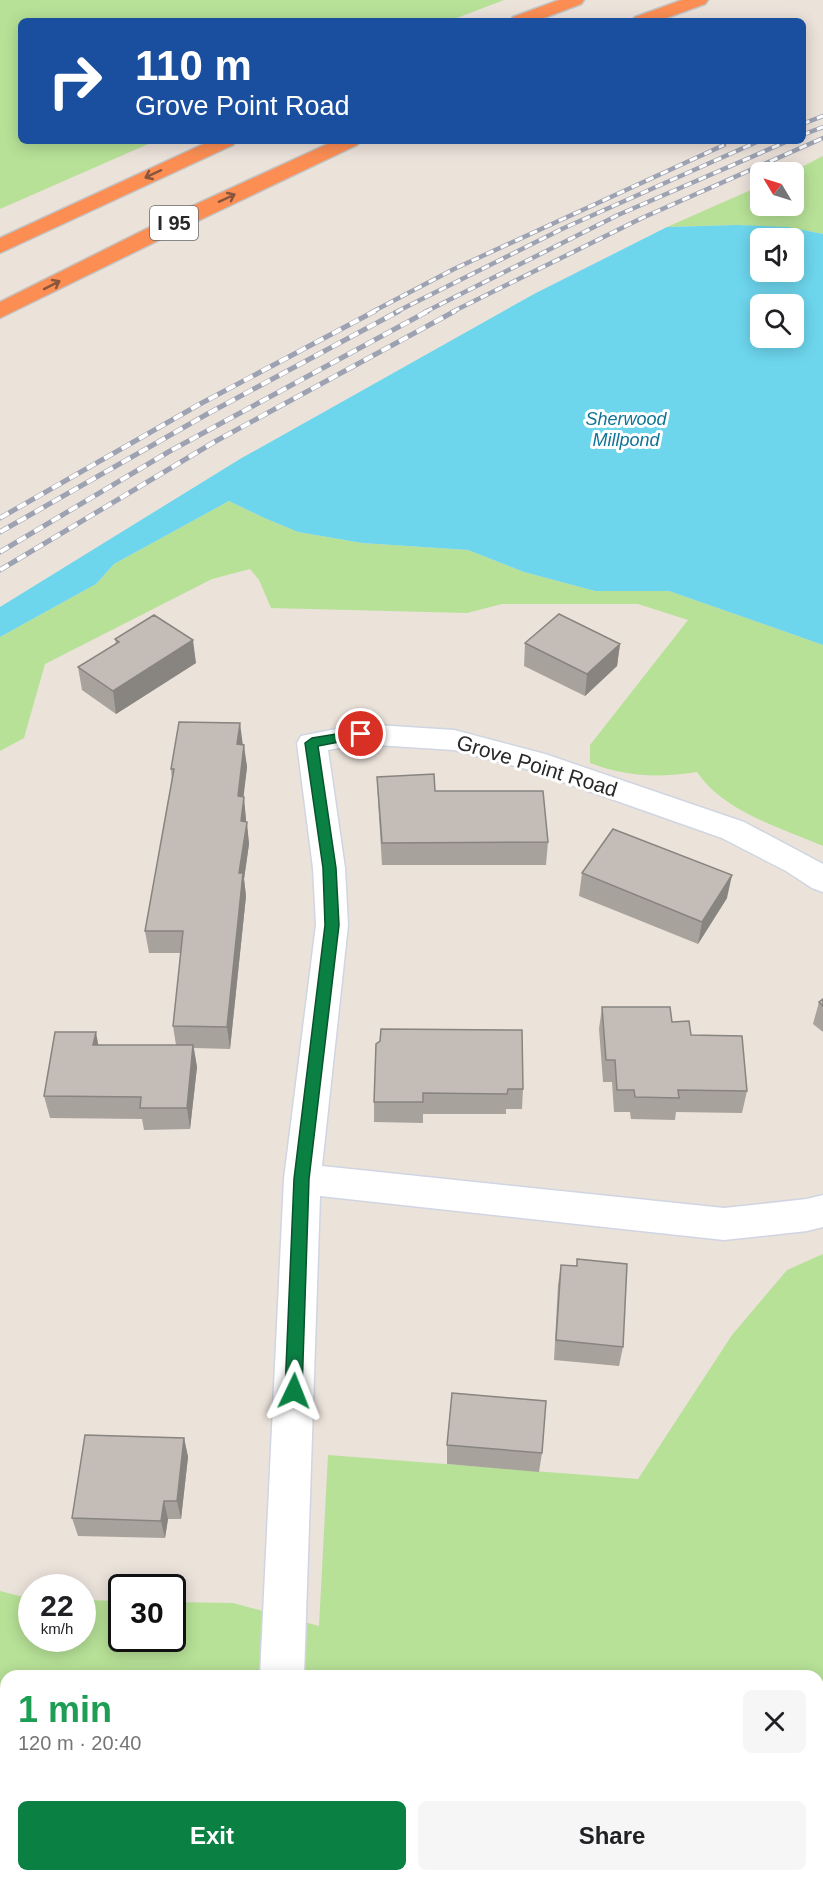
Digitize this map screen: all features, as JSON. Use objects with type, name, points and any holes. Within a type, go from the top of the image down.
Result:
[{"type":"highway","points":[[527,18],[575,0]]},
{"type":"highway","points":[[649,18],[699,0]]},
{"type":"highway","name":"I 95","points":[[0,246],[220,144]]},
{"type":"highway","name":"I 95","points":[[0,311],[198,212],[344,144]]},
{"type":"street","name":"Grove Point Road","points":[[282,1670],[302,1179],[332,925],[329,868],[312,743],[361,734],[454,740],[534,761],[733,830],[797,863],[823,880]]},
{"type":"street","points":[[302,1179],[724,1224],[807,1215],[823,1211]]},
{"type":"green space","points":[[0,0],[504,0],[457,18],[18,18],[18,144],[148,144],[0,209]]},
{"type":"green space","points":[[823,156],[823,234],[804,230],[804,228],[765,226],[667,227],[750,190],[750,216],[804,216],[804,166]]},
{"type":"green space","points":[[229,501],[298,532],[362,543],[468,550],[524,572],[595,591],[669,591],[823,645],[823,846],[737,808],[708,786],[697,772],[669,775],[630,774],[590,763],[590,745],[688,620],[638,604],[502,604],[467,613],[271,608],[259,580],[250,569],[212,579],[45,664],[24,738],[0,751],[0,637],[96,584],[114,564]]},
{"type":"green space","points":[[823,1254],[823,1670],[0,1670],[0,1591],[18,1596],[18,1652],[96,1652],[96,1600],[108,1601],[108,1652],[186,1652],[186,1602],[233,1603],[319,1626],[328,1455],[638,1479],[732,1335],[787,1270]]},
{"type":"water","name":"Sherwood Millpond","points":[[737,225],[793,228],[750,228],[750,282],[804,282],[804,230],[823,234],[823,645],[669,591],[595,591],[524,572],[468,550],[362,543],[298,532],[229,501],[114,564],[96,584],[0,637],[0,607],[240,459],[534,294],[667,227]]},
{"type":"building","points":[[559,614],[620,644],[587,674],[525,643]]},
{"type":"building","points":[[154,615],[193,640],[113,691],[78,667],[119,642],[115,639]]},
{"type":"building","points":[[179,722],[240,723],[237,744],[244,745],[238,796],[244,797],[241,821],[247,822],[239,873],[243,873],[227,1027],[173,1026],[183,931],[145,931],[174,769],[171,769]]},
{"type":"building","points":[[434,774],[435,791],[543,791],[548,842],[382,843],[377,777]]},
{"type":"building","points":[[613,829],[732,875],[702,922],[582,873]]},
{"type":"building","points":[[602,1007],[670,1007],[672,1022],[689,1021],[691,1035],[742,1036],[747,1091],[678,1090],[679,1098],[635,1097],[634,1090],[617,1090],[615,1060],[606,1060]]},
{"type":"building","points":[[381,1029],[522,1030],[523,1089],[508,1089],[507,1094],[423,1093],[423,1102],[374,1102],[376,1044],[380,1041]]},
{"type":"building","points":[[55,1032],[96,1032],[93,1045],[193,1045],[187,1108],[140,1108],[141,1097],[44,1096]]},
{"type":"building","points":[[577,1259],[627,1264],[623,1347],[556,1340],[561,1265],[577,1266]]},
{"type":"building","points":[[452,1393],[546,1401],[542,1453],[447,1445]]},
{"type":"building","points":[[85,1435],[184,1438],[177,1501],[164,1501],[161,1521],[72,1518]]},
{"type":"railway","points":[[806,122],[823,116]]},
{"type":"railway","points":[[806,133],[823,127]]},
{"type":"railway","points":[[452,312],[642,218],[823,138]]},
{"type":"railway","points":[[396,312],[564,228],[752,144]]},
{"type":"railway","points":[[425,312],[618,215],[781,144]]},
{"type":"railway","points":[[372,312],[454,269],[724,145]]},
{"type":"railway","points":[[0,518],[200,404],[375,311]]},
{"type":"railway","points":[[0,532],[209,413],[399,311]]},
{"type":"railway","points":[[0,552],[170,451],[428,311]]},
{"type":"railway","points":[[0,570],[216,441],[455,311]]},
{"type":"route","points":[[294,1391],[302,1179],[332,925],[329,868],[312,743],[361,734]]}]
